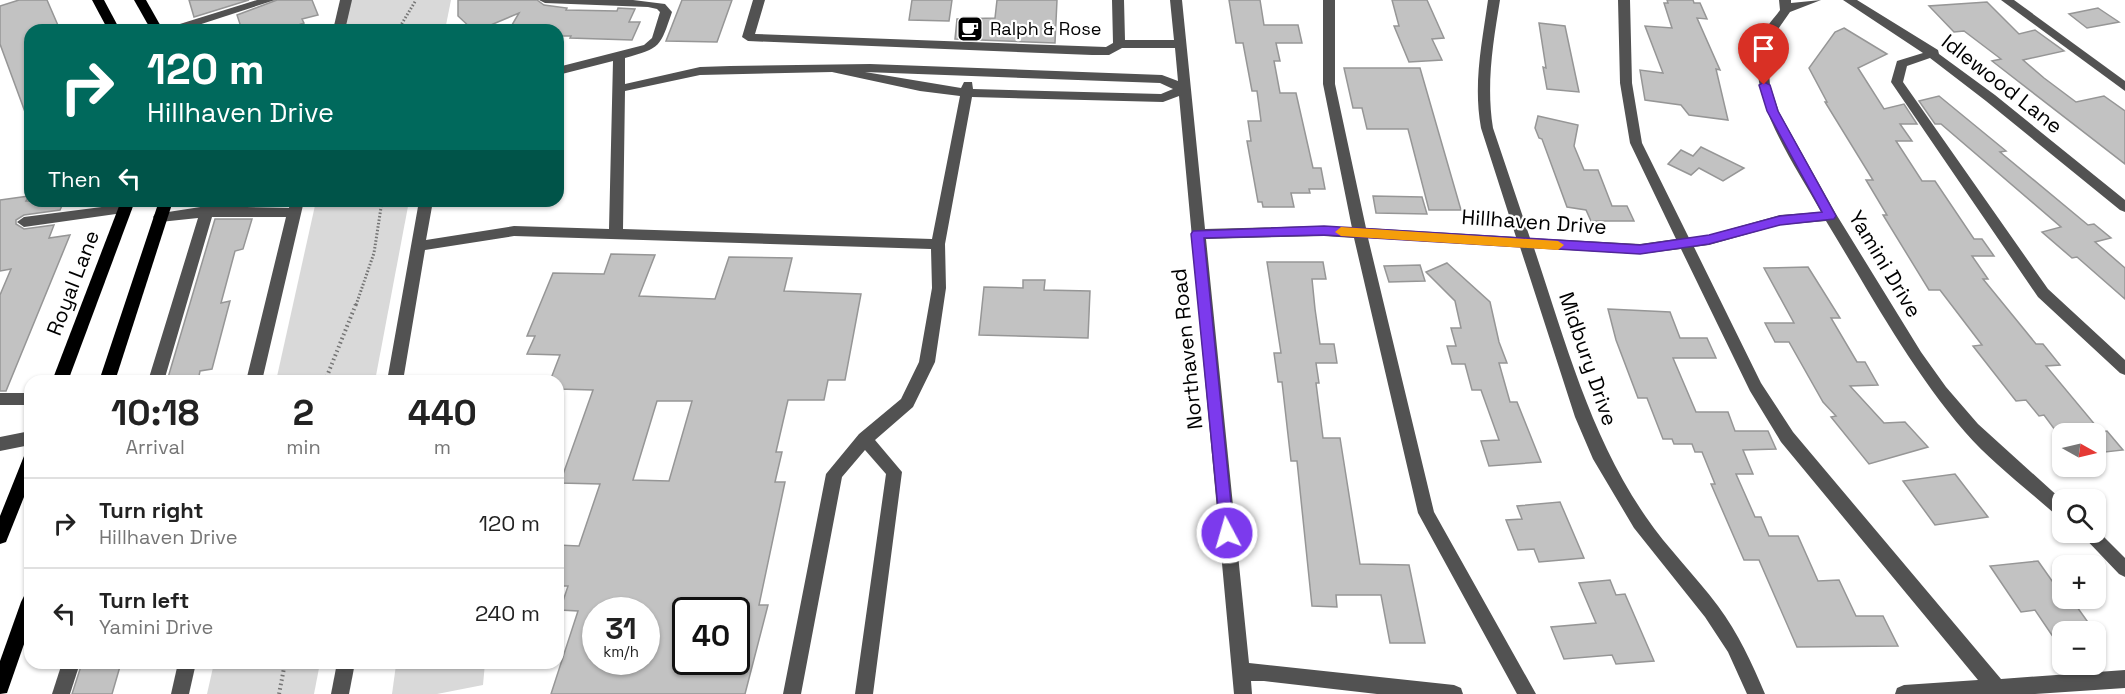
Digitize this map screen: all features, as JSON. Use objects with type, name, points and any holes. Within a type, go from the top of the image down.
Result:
[{"type":"main road","points":[[98,0],[111,24]]},
{"type":"main road","points":[[140,0],[154,24]]},
{"type":"main road","name":"Royal Lane","points":[[62,375],[126,207]]},
{"type":"main road","points":[[109,375],[164,207]]},
{"type":"main road","points":[[0,537],[24,476]]},
{"type":"main road","points":[[0,687],[24,619]]},
{"type":"street","points":[[190,24],[268,0]]},
{"type":"street","points":[[340,24],[346,0]]},
{"type":"street","points":[[545,0],[648,4],[665,9],[657,39],[648,48],[564,70]]},
{"type":"street","points":[[759,0],[748,37],[1092,51],[1109,51],[1119,44],[1180,44]]},
{"type":"street","points":[[1118,0],[1119,44]]},
{"type":"street","name":"Northaven Road","points":[[1176,0],[1243,694]]},
{"type":"street","points":[[1329,0],[1329,84],[1360,233],[1426,513],[1527,694]]},
{"type":"street","name":"Midbury Drive","points":[[1494,0],[1482,81],[1483,108],[1487,128],[1583,417],[1599,454],[1640,523],[1711,611],[1728,637],[1756,694]]},
{"type":"street","points":[[1624,0],[1626,83],[1636,143],[1687,243],[1755,387],[1787,437],[1996,687]]},
{"type":"street","points":[[1785,5],[1815,0]]},
{"type":"street","name":"Idlewood Lane","points":[[1849,0],[1934,53],[2125,207]]},
{"type":"street","points":[[2007,0],[2125,87]]},
{"type":"street","name":"Yamini Drive","points":[[1785,5],[1766,38],[1762,61],[1764,85],[1773,111],[1830,216],[1916,356],[1941,391],[1972,429],[2052,501]]},
{"type":"street","points":[[564,61],[602,53],[619,54]]},
{"type":"street","points":[[1934,53],[1901,64],[1897,82],[1928,123],[2043,293],[2125,369]]},
{"type":"street","points":[[616,234],[619,54]]},
{"type":"street","points":[[618,89],[700,71],[870,68],[1162,80],[1184,89]]},
{"type":"street","points":[[837,70],[920,87],[966,93],[1163,98],[1184,89]]},
{"type":"street","points":[[792,694],[834,474],[865,439],[907,403],[927,362],[939,288],[938,244],[970,73]]},
{"type":"street","points":[[1086,78],[1086,97]]},
{"type":"street","points":[[24,222],[115,207]]},
{"type":"street","points":[[160,217],[207,211],[295,207],[255,375]]},
{"type":"street","points":[[396,375],[425,207]]},
{"type":"street","points":[[158,375],[207,211]]},
{"type":"street","name":"Hillhaven Drive","points":[[1197,234],[1285,231],[1360,233],[1640,249],[1709,240],[1780,220],[1830,216]]},
{"type":"street","points":[[419,246],[514,231],[938,244]]},
{"type":"street","points":[[0,399],[24,399]]},
{"type":"street","points":[[0,444],[24,439]]},
{"type":"street","points":[[864,694],[894,472],[865,439]]},
{"type":"street","points":[[2098,543],[2125,569]]},
{"type":"street","points":[[61,694],[69,669]]},
{"type":"street","points":[[180,694],[186,669]]},
{"type":"street","points":[[340,694],[345,669]]},
{"type":"street","points":[[1240,672],[1264,672],[1454,694]]},
{"type":"street","points":[[1904,694],[2125,679]]},
{"type":"path","points":[[402,24],[416,0]]},
{"type":"path","points":[[327,375],[362,290],[374,253],[381,207]]},
{"type":"path","points":[[279,694],[284,669]]},
{"type":"shaded area","points":[[350,0],[451,0],[446,24],[344,24]]},
{"type":"shaded area","points":[[315,207],[408,207],[376,375],[277,375]]},
{"type":"shaded area","points":[[213,669],[319,669],[314,694],[207,694]]},
{"type":"shaded area","points":[[395,669],[484,669],[483,685],[437,694],[392,694]]},
{"type":"building","points":[[19,0],[47,0],[57,24],[24,24],[24,109],[0,44],[0,6]]},
{"type":"building","points":[[189,0],[249,0],[194,17]]},
{"type":"building","points":[[277,0],[312,0],[318,15],[302,19],[304,23],[301,24],[240,24],[237,15]]},
{"type":"building","points":[[458,0],[537,0],[544,5],[567,8],[566,10],[635,9],[629,22],[640,22],[632,40],[570,38],[571,36],[564,36],[564,24],[513,24],[519,13],[493,24],[467,24],[458,16]]},
{"type":"building","points":[[682,0],[732,0],[717,42],[666,41]]},
{"type":"building","points":[[912,0],[952,0],[949,21],[909,20]]},
{"type":"building","points":[[997,0],[1057,0],[1055,43],[955,39],[957,19],[995,18]]},
{"type":"building","points":[[1229,0],[1260,0],[1264,25],[1298,25],[1302,43],[1276,43],[1280,61],[1274,61],[1280,93],[1296,93],[1313,168],[1321,168],[1325,189],[1309,189],[1310,193],[1291,193],[1294,207],[1263,207],[1262,202],[1258,202],[1247,141],[1251,141],[1248,121],[1261,121],[1257,91],[1252,91],[1243,43],[1236,43]]},
{"type":"building","points":[[1392,0],[1427,0],[1444,38],[1432,39],[1442,60],[1409,62],[1394,26],[1399,26]]},
{"type":"building","points":[[1667,0],[1693,0],[1694,3],[1700,3],[1707,19],[1697,18],[1720,70],[1716,69],[1728,120],[1689,115],[1681,105],[1645,100],[1640,70],[1663,73],[1645,26],[1672,28],[1664,3],[1668,3]]},
{"type":"building","points":[[1987,2],[2019,34],[2035,30],[2064,51],[2023,60],[2044,78],[2076,102],[2104,96],[2125,111],[2125,164],[1992,61],[2001,59],[1964,31],[1954,32],[1929,6]]},
{"type":"building","points":[[2098,8],[2119,22],[2087,28],[2069,14]]},
{"type":"building","points":[[1539,23],[1565,26],[1579,92],[1547,89]]},
{"type":"building","points":[[1844,28],[1887,54],[1858,68],[1884,109],[1904,104],[1917,124],[1900,124],[1912,141],[1896,141],[1922,181],[1935,181],[1974,239],[1982,239],[1994,256],[1972,256],[1988,279],[1983,279],[2036,344],[2043,344],[2060,365],[2046,366],[2094,423],[2052,423],[2052,426],[2044,415],[2039,416],[2026,400],[2016,401],[1973,346],[1982,345],[1940,290],[1929,290],[1883,215],[1887,215],[1866,180],[1873,180],[1825,102],[1827,102],[1809,68],[1835,32]]},
{"type":"building","points":[[1344,68],[1420,68],[1461,210],[1429,210],[1408,129],[1367,129],[1362,108],[1353,108]]},
{"type":"building","points":[[1939,96],[2006,151],[2000,152],[2088,225],[2094,224],[2111,238],[2095,242],[2125,268],[2125,299],[2077,257],[2072,258],[2042,232],[2061,227],[1941,124],[1935,124],[1919,101]]},
{"type":"building","points":[[1538,116],[1578,125],[1574,146],[1584,170],[1598,170],[1612,206],[1627,206],[1634,221],[1591,221],[1586,210],[1567,207],[1542,139],[1539,138],[1535,128]]},
{"type":"building","points":[[1701,147],[1744,168],[1723,181],[1699,168],[1691,175],[1668,164],[1681,150],[1693,156]]},
{"type":"building","points":[[1373,196],[1422,197],[1427,214],[1376,213]]},
{"type":"building","points":[[24,197],[24,207],[61,207],[60,210],[24,215],[16,220],[16,224],[24,229],[54,225],[49,238],[70,235],[6,391],[0,391],[0,295],[11,269],[0,271],[0,200]]},
{"type":"building","points":[[215,219],[252,219],[243,249],[235,251],[221,303],[230,301],[212,369],[200,371],[199,375],[169,375]]},
{"type":"building","points":[[611,254],[655,255],[639,296],[715,299],[729,257],[792,258],[784,291],[861,294],[845,380],[828,380],[824,400],[788,400],[776,452],[782,452],[775,482],[785,482],[759,605],[768,605],[750,675],[750,597],[672,597],[672,675],[750,675],[745,694],[551,694],[559,669],[564,669],[564,654],[578,611],[564,610],[564,598],[568,586],[564,586],[564,545],[579,546],[600,484],[564,483],[564,472],[593,390],[564,389],[564,375],[552,375],[560,355],[527,354],[535,336],[527,336],[553,273],[604,274]],"holes":[[[657,401],[692,401],[669,481],[633,480]]]},
{"type":"building","points":[[1267,262],[1323,262],[1326,279],[1312,279],[1315,309],[1320,344],[1334,344],[1337,363],[1316,363],[1319,383],[1316,383],[1323,438],[1340,438],[1360,564],[1409,565],[1425,643],[1390,643],[1381,595],[1336,595],[1337,607],[1312,606],[1297,461],[1291,461],[1282,382],[1278,382],[1274,353],[1281,353]]},
{"type":"building","points":[[1447,263],[1490,302],[1499,342],[1507,363],[1499,363],[1510,402],[1517,402],[1541,462],[1489,466],[1481,441],[1499,440],[1481,390],[1472,390],[1465,364],[1452,364],[1447,346],[1456,346],[1451,328],[1461,328],[1455,301],[1426,272]]},
{"type":"building","points":[[1420,265],[1425,281],[1389,282],[1384,266]]},
{"type":"building","points":[[1808,267],[1840,318],[1831,318],[1857,362],[1865,362],[1878,385],[1850,386],[1884,423],[1905,422],[1928,447],[1869,464],[1831,417],[1836,416],[1823,402],[1789,342],[1775,342],[1765,323],[1794,323],[1764,268]]},
{"type":"building","points":[[1023,280],[1045,280],[1044,290],[1090,291],[1088,338],[979,335],[984,287],[1023,288]]},
{"type":"building","points":[[1608,309],[1670,312],[1680,338],[1707,338],[1716,358],[1673,358],[1696,412],[1728,412],[1735,431],[1768,431],[1776,449],[1743,450],[1753,474],[1736,474],[1755,517],[1761,517],[1769,536],[1798,536],[1818,581],[1839,580],[1856,616],[1883,616],[1898,646],[1797,647],[1759,560],[1744,560],[1711,484],[1715,484],[1702,452],[1695,452],[1692,444],[1674,444],[1672,439],[1663,439],[1647,398],[1638,398],[1616,340]]},
{"type":"building","points":[[2106,431],[2107,431],[2123,450],[2106,452]]},
{"type":"building","points":[[1955,474],[1988,517],[1935,525],[1903,481]]},
{"type":"building","points":[[1560,502],[1584,558],[1539,562],[1534,549],[1518,550],[1506,520],[1522,519],[1517,506]]},
{"type":"building","points":[[2038,561],[2052,581],[2052,609],[2078,609],[2087,621],[2052,621],[2052,635],[2035,610],[2021,612],[1990,566]]},
{"type":"building","points":[[1610,580],[1616,595],[1625,594],[1654,661],[1616,664],[1612,655],[1564,659],[1551,627],[1596,623],[1579,583]]},
{"type":"building","points":[[80,669],[119,669],[112,694],[72,694]]},
{"type":"slow traffic","points":[[1341,232],[1558,245]]},
{"type":"place","name":"Ralph & Rose","points":[[970,29]]},
{"type":"route","points":[[1227,533],[1197,234],[1324,231],[1588,248],[1640,249],[1709,240],[1780,220],[1830,216],[1773,111],[1764,85]]}]
